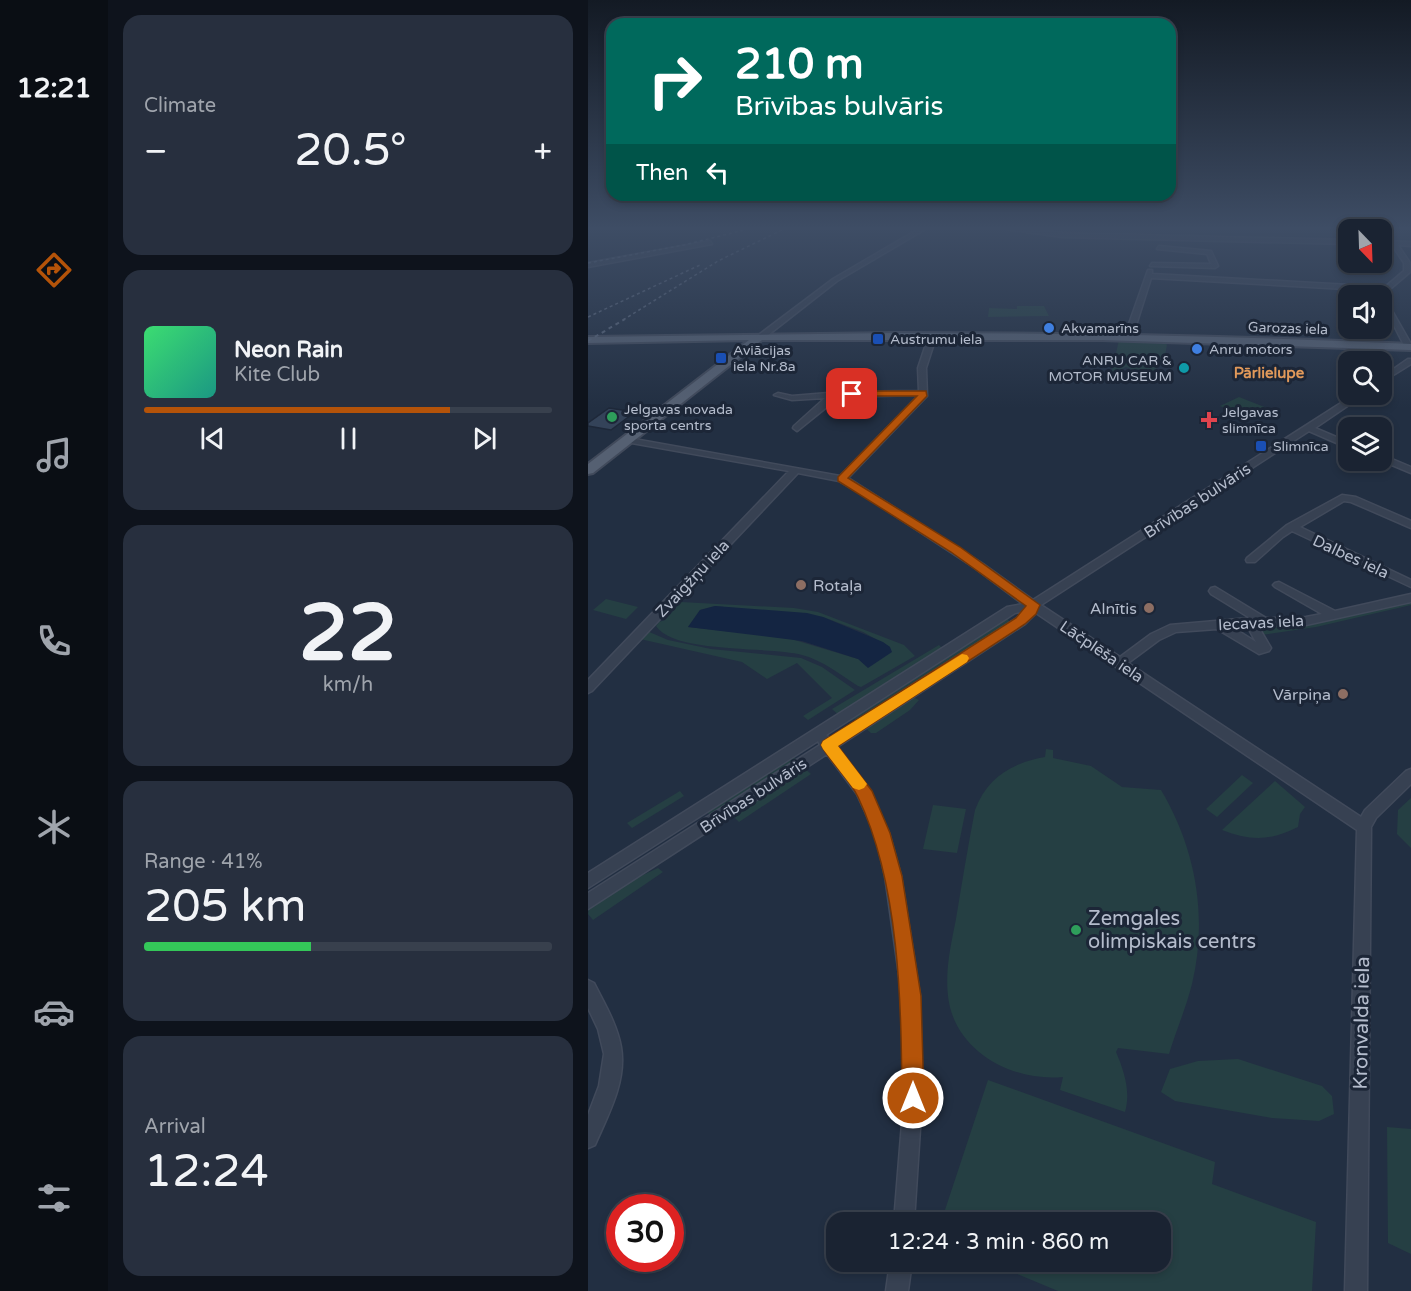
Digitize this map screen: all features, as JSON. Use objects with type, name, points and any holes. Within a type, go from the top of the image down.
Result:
[{"type":"main road","name":"Garozas iela","points":[[588,340],[760,337],[1128,338],[1410,347]]},
{"type":"main road","points":[[588,470],[760,337]]},
{"type":"street","points":[[760,337],[825,287]]},
{"type":"street","points":[[1128,338],[1144,287]]},
{"type":"street","points":[[1392,315],[1410,347]]},
{"type":"street","points":[[842,479],[916,404],[922,393],[922,368],[932,337]]},
{"type":"street","points":[[1392,373],[1411,360]]},
{"type":"street","points":[[777,395],[792,398],[922,393]]},
{"type":"street","points":[[796,428],[825,404],[830,396]]},
{"type":"street","name":"Brīvības bulvāris","points":[[588,880],[1021,621],[1031,611],[1033,605],[1344,405]]},
{"type":"street","points":[[1308,428],[1338,441]]},
{"type":"street","name":"Lāčplēša iela","points":[[626,439],[842,479],[955,550],[1119,664],[1364,826]]},
{"type":"street","points":[[1392,462],[1411,470]]},
{"type":"street","name":"Zvaigžņu iela","points":[[588,688],[796,470]]},
{"type":"street","points":[[1251,560],[1291,527],[1334,501],[1347,498],[1411,525]]},
{"type":"street","name":"Dalbes iela","points":[[1291,527],[1411,584]]},
{"type":"street","points":[[1279,585],[1333,615]]},
{"type":"street","points":[[1215,591],[1256,622],[1265,648],[1259,650],[1218,624]]},
{"type":"street","name":"Iecavas iela","points":[[1119,664],[1165,631],[1218,624],[1306,621],[1411,598]]},
{"type":"street","points":[[823,740],[863,791],[882,833],[893,876],[911,996],[913,1098],[905,1212]]},
{"type":"street","name":"Brīvības bulvāris","points":[[588,902],[823,740]]},
{"type":"street","points":[[1364,826],[1370,814],[1411,775]]},
{"type":"street","name":"Kronvalda iela","points":[[1356,1291],[1364,826]]},
{"type":"street","points":[[588,989],[603,1021],[613,1054],[607,1094],[588,1138]]},
{"type":"street","points":[[897,1291],[900,1272]]},
{"type":"green space","points":[[1017,306],[1044,306],[1049,316],[988,317],[989,308],[1017,309]]},
{"type":"green space","points":[[1119,340],[1167,341],[1166,352],[1162,362],[1151,373],[1146,375],[1126,367],[1111,375]]},
{"type":"green space","points":[[1239,397],[1271,410],[1252,414],[1220,406]]},
{"type":"green space","points":[[606,599],[638,607],[626,619],[593,610]]},
{"type":"green space","points":[[1411,601],[1411,605],[1316,627],[1261,635],[1258,628],[1259,625]]},
{"type":"green space","points":[[681,602],[794,608],[818,612],[904,645],[915,656],[861,687],[824,664],[802,655],[723,648],[682,641],[666,635],[656,626],[665,620]],"holes":[[[715,606],[823,617],[863,632],[890,647],[858,659],[788,638],[688,627],[700,610]]]},
{"type":"green space","points":[[1013,614],[1008,620],[1011,623],[859,722],[855,719],[846,723],[845,721]]},
{"type":"green space","points":[[647,631],[668,640],[711,649],[801,658],[822,667],[855,690],[808,720],[803,716],[832,698],[797,663],[767,679],[742,662],[640,639]]},
{"type":"green space","points":[[939,645],[942,648],[841,717],[832,709]]},
{"type":"green space","points":[[911,696],[919,700],[910,710],[876,733],[871,733],[863,726]]},
{"type":"green space","name":"Zemgales olimpiskais centrs","points":[[1046,749],[1053,750],[1053,758],[1091,766],[1122,787],[1161,790],[1183,836],[1196,884],[1199,934],[1197,959],[1187,1002],[1169,1054],[1118,1048],[1116,1052],[1127,1089],[1125,1112],[1060,1090],[1063,1077],[1024,1074],[989,1059],[961,1033],[948,996],[949,957],[975,810],[993,781],[1021,763],[1045,757]]},
{"type":"green space","points":[[797,753],[794,757],[797,761],[711,816],[705,810]]},
{"type":"green space","points":[[803,767],[811,774],[739,822],[731,814]]},
{"type":"green space","points":[[1242,775],[1253,783],[1217,817],[1206,809]]},
{"type":"green space","points":[[1275,781],[1305,807],[1300,814],[1298,827],[1278,835],[1260,838],[1251,838],[1222,830]]},
{"type":"green space","points":[[680,791],[684,796],[632,828],[627,823]]},
{"type":"green space","points":[[1411,798],[1411,848],[1397,834],[1398,810]]},
{"type":"green space","points":[[933,805],[966,809],[957,853],[923,849]]},
{"type":"green space","points":[[658,868],[663,872],[593,920],[588,914],[589,908],[630,881]]},
{"type":"green space","points":[[1238,1059],[1322,1086],[1332,1096],[1334,1114],[1319,1121],[1272,1118],[1175,1101],[1161,1092],[1170,1069],[1198,1061]]},
{"type":"green space","points":[[988,1080],[1215,1162],[1212,1184],[1316,1222],[1312,1291],[1058,1291],[1012,1272],[1171,1272],[1171,1212],[944,1212]]},
{"type":"green space","points":[[1387,1127],[1411,1129],[1411,1254],[1388,1243]]},
{"type":"water","points":[[715,606],[807,613],[823,617],[883,642],[890,647],[892,652],[868,668],[858,659],[802,641],[688,627],[700,610]]},
{"type":"building","points":[[1121,371],[1138,379],[1126,384],[1109,376]]},
{"type":"building","name":"Jelgavas novada sporta centrs","points":[[609,408],[635,412],[611,430],[588,426],[588,423]]},
{"type":"railway","points":[[588,317],[652,287]]},
{"type":"railway","points":[[623,320],[676,287]]},
{"type":"railway","points":[[588,341],[625,319]]},
{"type":"slow traffic","points":[[859,784],[829,745],[962,658]]},
{"type":"place","name":"Akvamarīns","points":[[1049,328]]},
{"type":"place","name":"Austrumu iela","points":[[878,339]]},
{"type":"place","name":"Anru motors","points":[[1197,349]]},
{"type":"place","name":"Aviācijas iela Nr.8a","points":[[721,358]]},
{"type":"place","name":"ANRU CAR & MOTOR MUSEUM","points":[[1184,368]]},
{"type":"place","name":"Jelgavas novada sporta centrs","points":[[612,417]]},
{"type":"place","name":"Jelgavas slimnīca","points":[[1209,420]]},
{"type":"place","name":"Slimnīca","points":[[1261,446]]},
{"type":"place","name":"Rotaļa","points":[[801,585]]},
{"type":"place","name":"Alnītis","points":[[1149,608]]},
{"type":"place","name":"Vārpiņa","points":[[1343,694]]},
{"type":"place","name":"Zemgales olimpiskais centrs","points":[[1076,930]]},
{"type":"district","name":"Pārlielupe","points":[[1269,373]]},
{"type":"route","points":[[852,394],[922,393],[923,396],[842,479],[955,550],[1033,605],[1028,615],[1021,621],[829,745],[851,773],[872,809],[882,833],[893,876],[909,970],[913,1098]]}]
